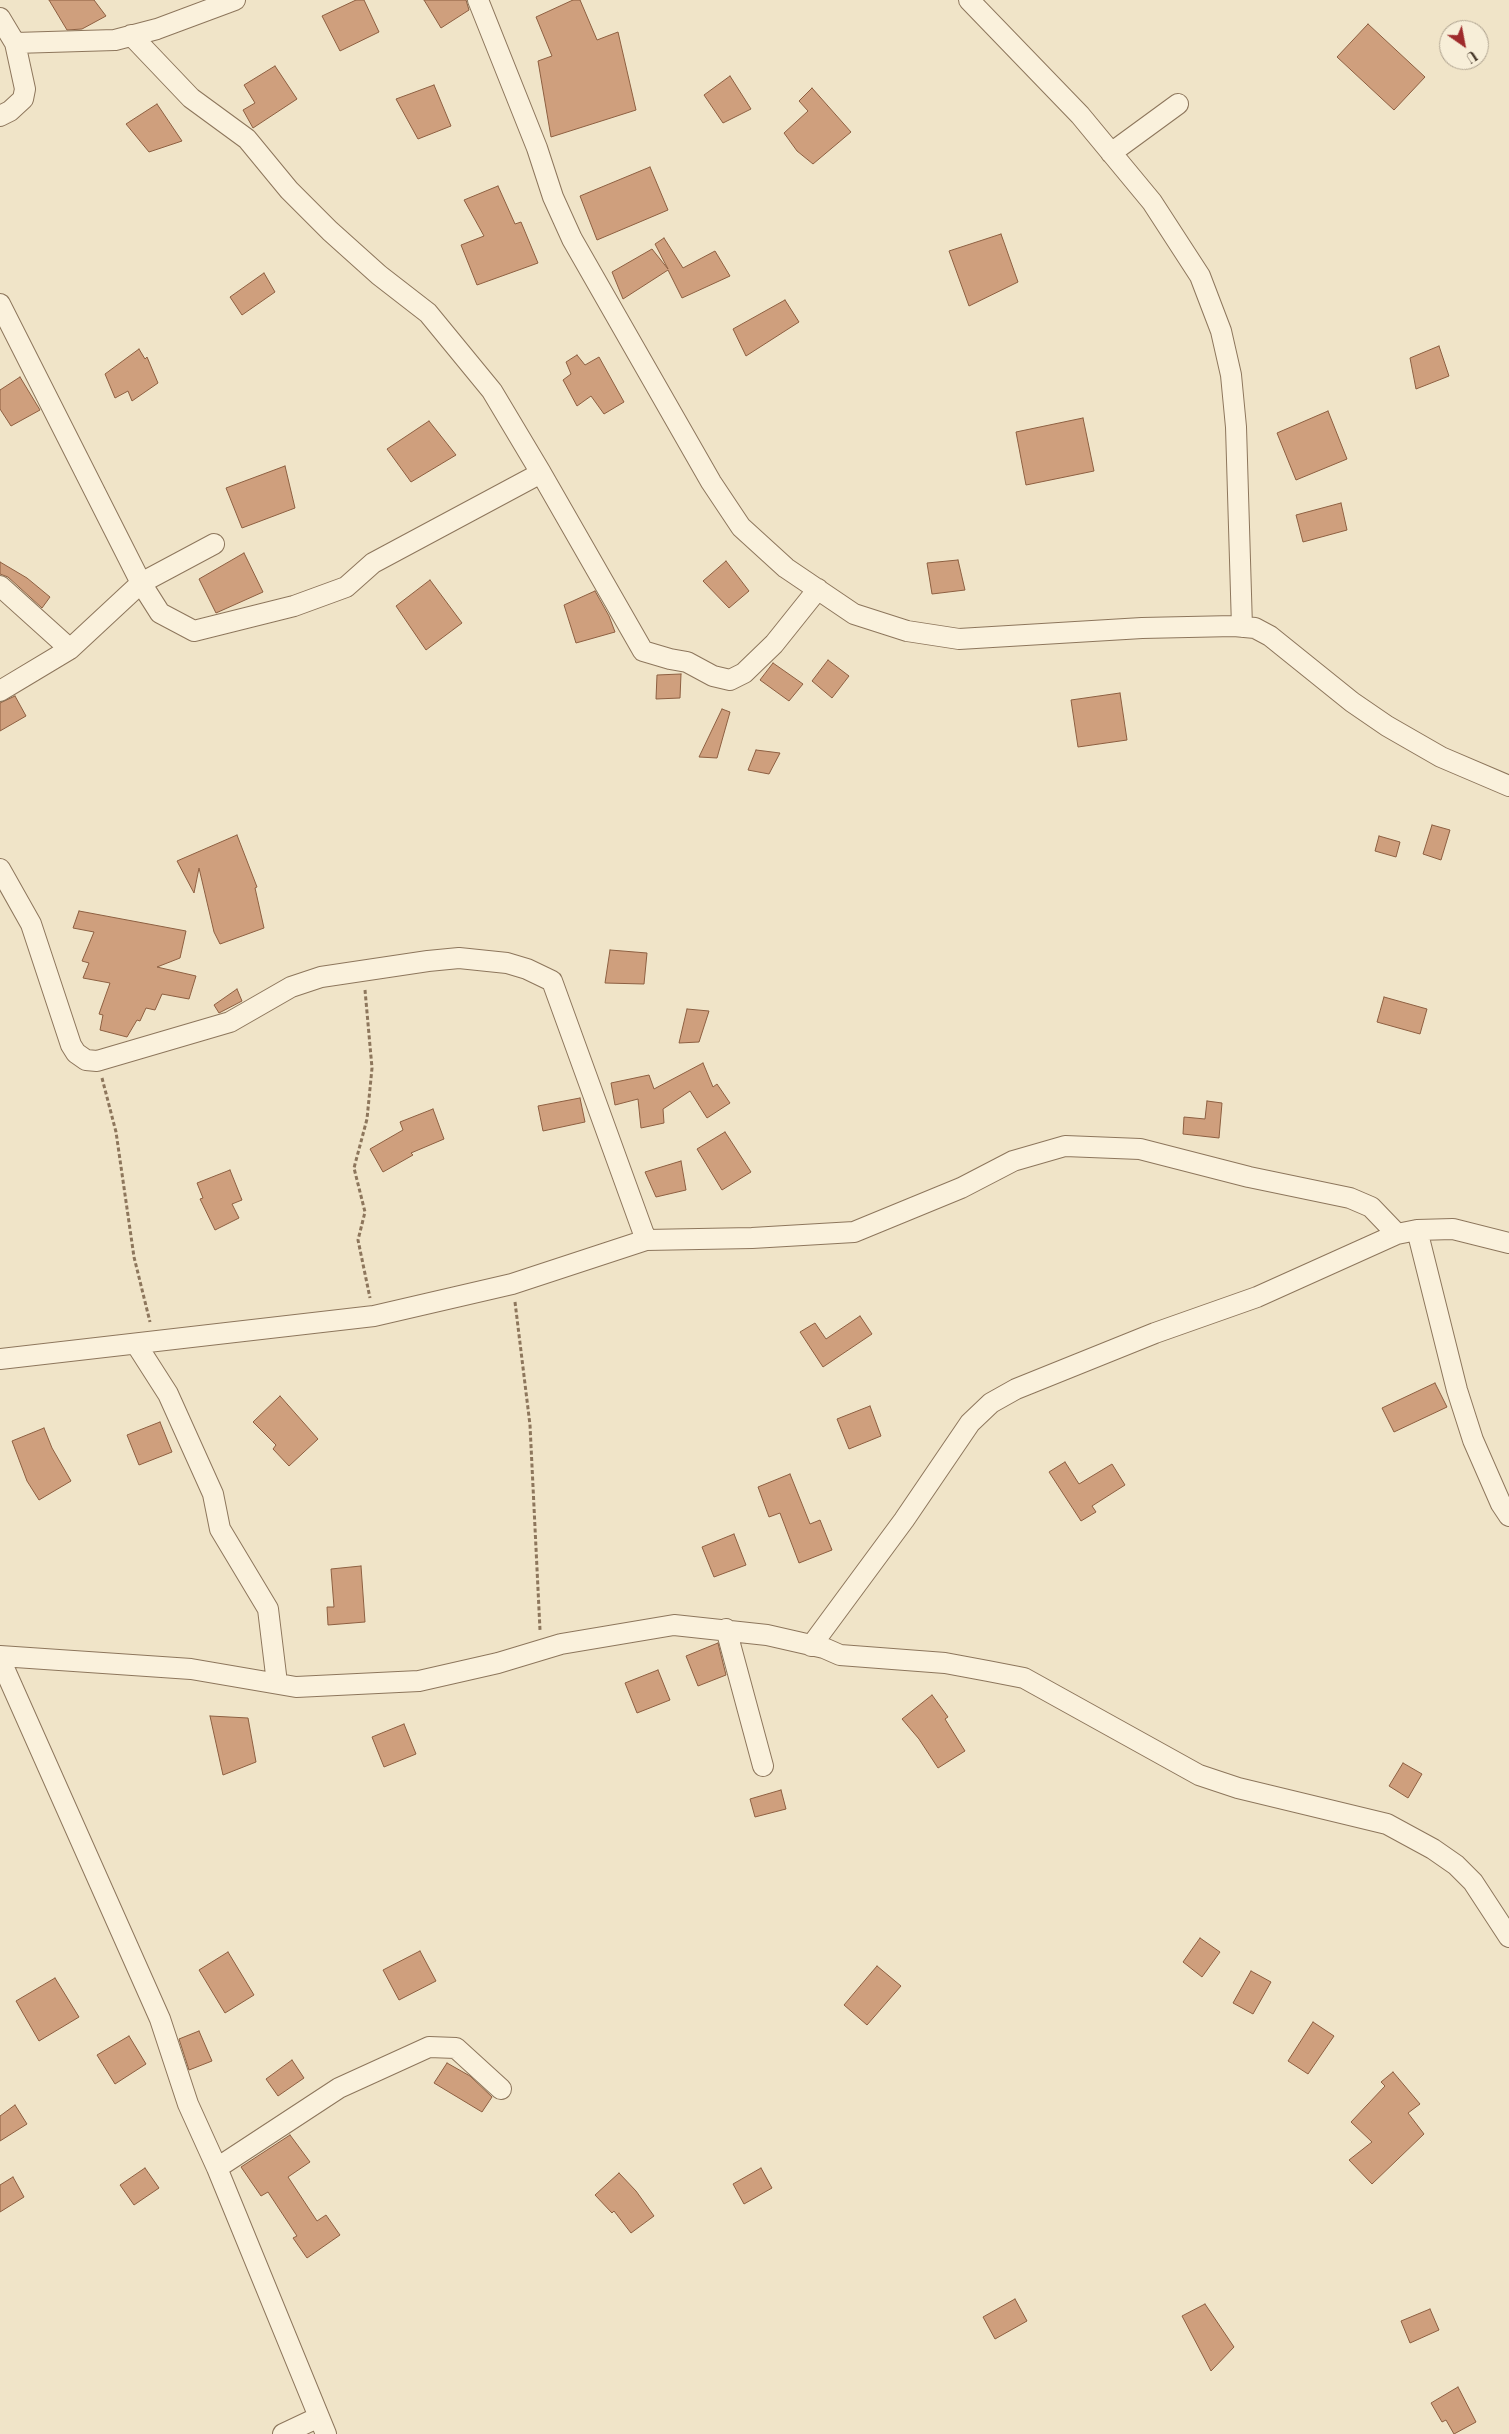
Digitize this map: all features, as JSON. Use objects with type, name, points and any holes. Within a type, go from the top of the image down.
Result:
[{"type":"street","points":[[15,43],[114,40],[157,29],[235,0]]},
{"type":"street","points":[[478,0],[537,148],[553,197],[572,239],[711,482],[742,527],[786,568],[854,614],[908,631],[959,639],[1142,628],[1255,628],[1270,636],[1352,702],[1387,726],[1442,757],[1509,786]]},
{"type":"street","points":[[969,0],[1080,115],[1152,202],[1200,276],[1220,331],[1231,375],[1236,427],[1242,627]]},
{"type":"street","points":[[0,18],[15,43],[25,90],[23,99],[10,111],[0,116]]},
{"type":"street","points":[[131,35],[191,98],[247,139],[289,190],[330,231],[379,275],[428,313],[492,391],[643,651],[670,660],[687,662],[713,676],[730,680],[744,673],[774,644],[818,589]]},
{"type":"street","points":[[1111,153],[1178,104]]},
{"type":"street","points":[[0,304],[141,583],[160,613],[194,631],[294,606],[346,587],[373,563],[540,473]]},
{"type":"street","points":[[0,691],[70,649],[141,583],[214,544]]},
{"type":"street","points":[[0,586],[70,649]]},
{"type":"street","points":[[0,869],[31,924],[71,1045],[76,1054],[86,1060],[98,1061],[230,1022],[306,981],[428,961],[459,958],[507,963],[527,969],[552,981],[646,1240]]},
{"type":"street","points":[[0,1359],[374,1316],[512,1284],[646,1240],[752,1238],[854,1232],[960,1188],[1013,1162],[1065,1146],[1140,1149],[1249,1177],[1350,1198],[1371,1207],[1397,1234]]},
{"type":"street","points":[[811,1646],[904,1520],[970,1423],[991,1403],[1016,1389],[1129,1343],[1257,1297],[1397,1234],[1417,1230],[1454,1229],[1509,1243]]},
{"type":"street","points":[[1417,1230],[1459,1398],[1473,1440],[1501,1504],[1509,1516]]},
{"type":"street","points":[[146,1343],[213,1494],[220,1529],[268,1608],[277,1683]]},
{"type":"street","points":[[283,2434],[323,2425],[188,2104],[160,2019],[0,1657],[191,1669],[296,1687],[419,1681],[498,1663],[561,1644],[674,1625],[726,1629],[781,1637],[824,1648],[840,1655],[945,1663],[1024,1678],[1199,1775],[1238,1788],[1387,1824],[1433,1849],[1456,1865],[1473,1882],[1509,1937]]},
{"type":"street","points":[[726,1629],[763,1766]]},
{"type":"street","points":[[216,2168],[339,2088],[428,2047],[456,2048],[500,2089]]},
{"type":"path","points":[[363,972],[372,1068],[367,1120],[354,1168],[365,1212],[358,1240],[374,1316]]},
{"type":"path","points":[[98,1061],[116,1132],[146,1343]]},
{"type":"path","points":[[512,1284],[530,1426],[541,1650]]},
{"type":"building","points":[[49,0],[94,0],[106,16],[82,29],[67,30]]},
{"type":"building","points":[[356,0],[364,0],[379,32],[340,51],[322,16]]},
{"type":"building","points":[[424,0],[466,0],[469,10],[441,28]]},
{"type":"building","points":[[573,0],[580,0],[597,40],[618,32],[636,110],[551,137],[538,61],[552,56],[536,17]]},
{"type":"building","points":[[1368,24],[1425,77],[1394,110],[1337,57]]},
{"type":"building","points":[[275,66],[297,99],[253,128],[243,110],[255,103],[244,85]]},
{"type":"building","points":[[730,76],[751,109],[723,123],[704,95]]},
{"type":"building","points":[[434,85],[451,126],[418,139],[396,99]]},
{"type":"building","points":[[812,88],[851,132],[813,164],[797,151],[784,133],[808,111],[799,101]]},
{"type":"building","points":[[157,104],[182,141],[149,152],[126,124]]},
{"type":"building","points":[[650,167],[668,210],[597,240],[580,196]]},
{"type":"building","points":[[498,186],[515,224],[521,222],[538,263],[477,285],[461,245],[484,236],[464,200]]},
{"type":"building","points":[[1001,234],[1018,282],[969,306],[949,251]]},
{"type":"building","points":[[664,238],[683,268],[715,251],[730,276],[682,298],[668,270],[623,299],[612,272],[652,249],[668,269],[655,244]]},
{"type":"building","points":[[264,273],[275,292],[242,315],[230,297]]},
{"type":"building","points":[[785,300],[799,322],[746,356],[733,329]]},
{"type":"building","points":[[1439,346],[1449,376],[1416,389],[1410,358]]},
{"type":"building","points":[[139,349],[145,359],[147,357],[158,383],[132,401],[128,391],[115,398],[105,374]]},
{"type":"building","points":[[577,355],[585,365],[599,357],[624,402],[604,414],[591,396],[577,406],[563,380],[571,374],[566,362]]},
{"type":"building","points":[[20,377],[40,410],[11,426],[0,409],[0,390]]},
{"type":"building","points":[[1328,411],[1347,459],[1296,480],[1277,433]]},
{"type":"building","points":[[1083,418],[1094,471],[1026,485],[1016,432]]},
{"type":"building","points":[[429,421],[456,455],[411,482],[387,449]]},
{"type":"building","points":[[285,466],[295,508],[242,528],[226,488]]},
{"type":"building","points":[[1341,503],[1347,530],[1303,542],[1296,515]]},
{"type":"building","points":[[244,553],[263,592],[216,613],[199,579]]},
{"type":"building","points":[[958,560],[965,590],[932,594],[927,563]]},
{"type":"building","points":[[726,561],[749,591],[729,608],[703,581]]},
{"type":"building","points":[[0,562],[27,578],[50,597],[42,608],[8,577],[0,574]]},
{"type":"building","points":[[430,580],[462,623],[426,650],[396,606]]},
{"type":"building","points":[[595,591],[609,616],[615,632],[576,643],[564,605]]},
{"type":"building","points":[[828,660],[849,676],[832,698],[812,681]]},
{"type":"building","points":[[773,663],[803,684],[789,701],[760,680]]},
{"type":"building","points":[[681,674],[680,698],[656,699],[657,675]]},
{"type":"building","points":[[1120,693],[1127,740],[1078,747],[1071,700]]},
{"type":"building","points":[[15,696],[26,716],[0,731],[0,703]]},
{"type":"building","points":[[722,709],[730,712],[717,758],[699,757]]},
{"type":"building","points":[[756,750],[780,753],[769,774],[748,770]]},
{"type":"building","points":[[1432,825],[1450,830],[1441,860],[1423,854]]},
{"type":"building","points":[[237,835],[257,887],[255,888],[264,928],[220,944],[214,932],[199,868],[194,893],[177,861]]},
{"type":"building","points":[[1379,836],[1400,842],[1396,857],[1375,851]]},
{"type":"building","points":[[79,911],[186,931],[180,958],[157,967],[196,976],[189,999],[162,994],[155,1010],[146,1008],[140,1021],[137,1020],[127,1037],[100,1030],[103,1015],[99,1014],[110,983],[83,978],[89,963],[82,961],[94,932],[73,928]]},
{"type":"building","points":[[610,950],[647,953],[644,984],[605,983]]},
{"type":"building","points":[[237,989],[242,1001],[219,1013],[214,1005]]},
{"type":"building","points":[[1384,997],[1427,1009],[1420,1034],[1377,1022]]},
{"type":"building","points":[[687,1009],[709,1011],[699,1042],[679,1043]]},
{"type":"building","points":[[703,1063],[713,1087],[717,1084],[730,1103],[707,1118],[690,1091],[663,1109],[664,1123],[641,1128],[638,1099],[615,1105],[611,1083],[649,1075],[654,1089]]},
{"type":"building","points":[[580,1098],[585,1122],[543,1131],[538,1106]]},
{"type":"building","points":[[1207,1101],[1222,1103],[1219,1138],[1183,1134],[1184,1117],[1205,1119]]},
{"type":"building","points":[[433,1109],[444,1139],[411,1153],[413,1155],[383,1172],[370,1149],[403,1130],[400,1122]]},
{"type":"building","points":[[725,1132],[751,1172],[722,1190],[697,1149]]},
{"type":"building","points":[[681,1161],[686,1190],[656,1197],[645,1172]]},
{"type":"building","points":[[230,1170],[242,1200],[232,1204],[239,1218],[215,1230],[200,1199],[203,1198],[197,1183]]},
{"type":"building","points":[[860,1316],[872,1334],[823,1367],[800,1332],[815,1323],[826,1339]]},
{"type":"building","points":[[1435,1383],[1447,1407],[1394,1432],[1382,1408]]},
{"type":"building","points":[[280,1396],[318,1439],[289,1466],[273,1449],[276,1445],[253,1422]]},
{"type":"building","points":[[870,1406],[881,1436],[849,1449],[837,1419]]},
{"type":"building","points":[[160,1422],[172,1452],[139,1465],[127,1435]]},
{"type":"building","points":[[44,1428],[52,1448],[71,1481],[39,1500],[27,1481],[12,1441]]},
{"type":"building","points":[[1065,1462],[1079,1484],[1112,1464],[1125,1485],[1092,1506],[1096,1512],[1081,1521],[1049,1472]]},
{"type":"building","points":[[790,1474],[810,1524],[820,1520],[832,1550],[799,1563],[780,1513],[769,1517],[758,1487]]},
{"type":"building","points":[[734,1534],[746,1565],[714,1577],[702,1547]]},
{"type":"building","points":[[361,1566],[365,1622],[328,1625],[327,1607],[334,1607],[331,1569]]},
{"type":"building","points":[[718,1643],[726,1675],[698,1686],[686,1656]]},
{"type":"building","points":[[658,1670],[670,1700],[637,1713],[625,1683]]},
{"type":"building","points":[[932,1695],[948,1717],[945,1719],[965,1751],[938,1768],[919,1739],[902,1719]]},
{"type":"building","points":[[210,1716],[248,1718],[256,1762],[223,1775]]},
{"type":"building","points":[[404,1724],[416,1754],[384,1767],[372,1737]]},
{"type":"building","points":[[1403,1763],[1422,1774],[1408,1798],[1389,1786]]},
{"type":"building","points":[[781,1790],[786,1809],[755,1817],[750,1799]]},
{"type":"building","points":[[1200,1938],[1220,1952],[1202,1977],[1183,1962]]},
{"type":"building","points":[[420,1951],[436,1981],[399,2000],[383,1970]]},
{"type":"building","points":[[228,1952],[254,1995],[225,2013],[199,1970]]},
{"type":"building","points":[[877,1966],[901,1986],[867,2025],[844,2005]]},
{"type":"building","points":[[1251,1971],[1271,1982],[1253,2014],[1233,2003]]},
{"type":"building","points":[[55,1978],[79,2017],[39,2041],[16,2001]]},
{"type":"building","points":[[1313,2022],[1334,2036],[1308,2074],[1288,2061]]},
{"type":"building","points":[[199,2031],[212,2061],[189,2070],[179,2039]]},
{"type":"building","points":[[129,2036],[146,2064],[115,2084],[97,2055]]},
{"type":"building","points":[[292,2060],[304,2078],[278,2096],[266,2079]]},
{"type":"building","points":[[447,2063],[470,2076],[492,2097],[482,2112],[434,2083]]},
{"type":"building","points":[[1393,2072],[1420,2104],[1408,2113],[1424,2134],[1372,2184],[1349,2160],[1372,2142],[1351,2122],[1385,2086],[1381,2082]]},
{"type":"building","points":[[15,2105],[27,2124],[0,2141],[0,2116]]},
{"type":"building","points":[[290,2135],[310,2162],[288,2177],[317,2221],[326,2215],[340,2235],[307,2258],[293,2238],[297,2236],[268,2192],[261,2196],[241,2167]]},
{"type":"building","points":[[145,2168],[159,2188],[134,2205],[120,2185]]},
{"type":"building","points":[[761,2168],[772,2188],[744,2204],[733,2184]]},
{"type":"building","points":[[619,2173],[636,2191],[654,2216],[631,2233],[614,2211],[612,2213],[595,2195]]},
{"type":"building","points":[[13,2177],[24,2197],[0,2212],[0,2185]]},
{"type":"building","points":[[1015,2299],[1027,2321],[995,2339],[983,2317]]},
{"type":"building","points":[[1205,2304],[1234,2347],[1211,2371],[1182,2316]]},
{"type":"building","points":[[1430,2309],[1439,2330],[1410,2343],[1401,2321]]},
{"type":"building","points":[[1458,2387],[1476,2422],[1454,2434],[1446,2420],[1442,2422],[1431,2403]]}]
